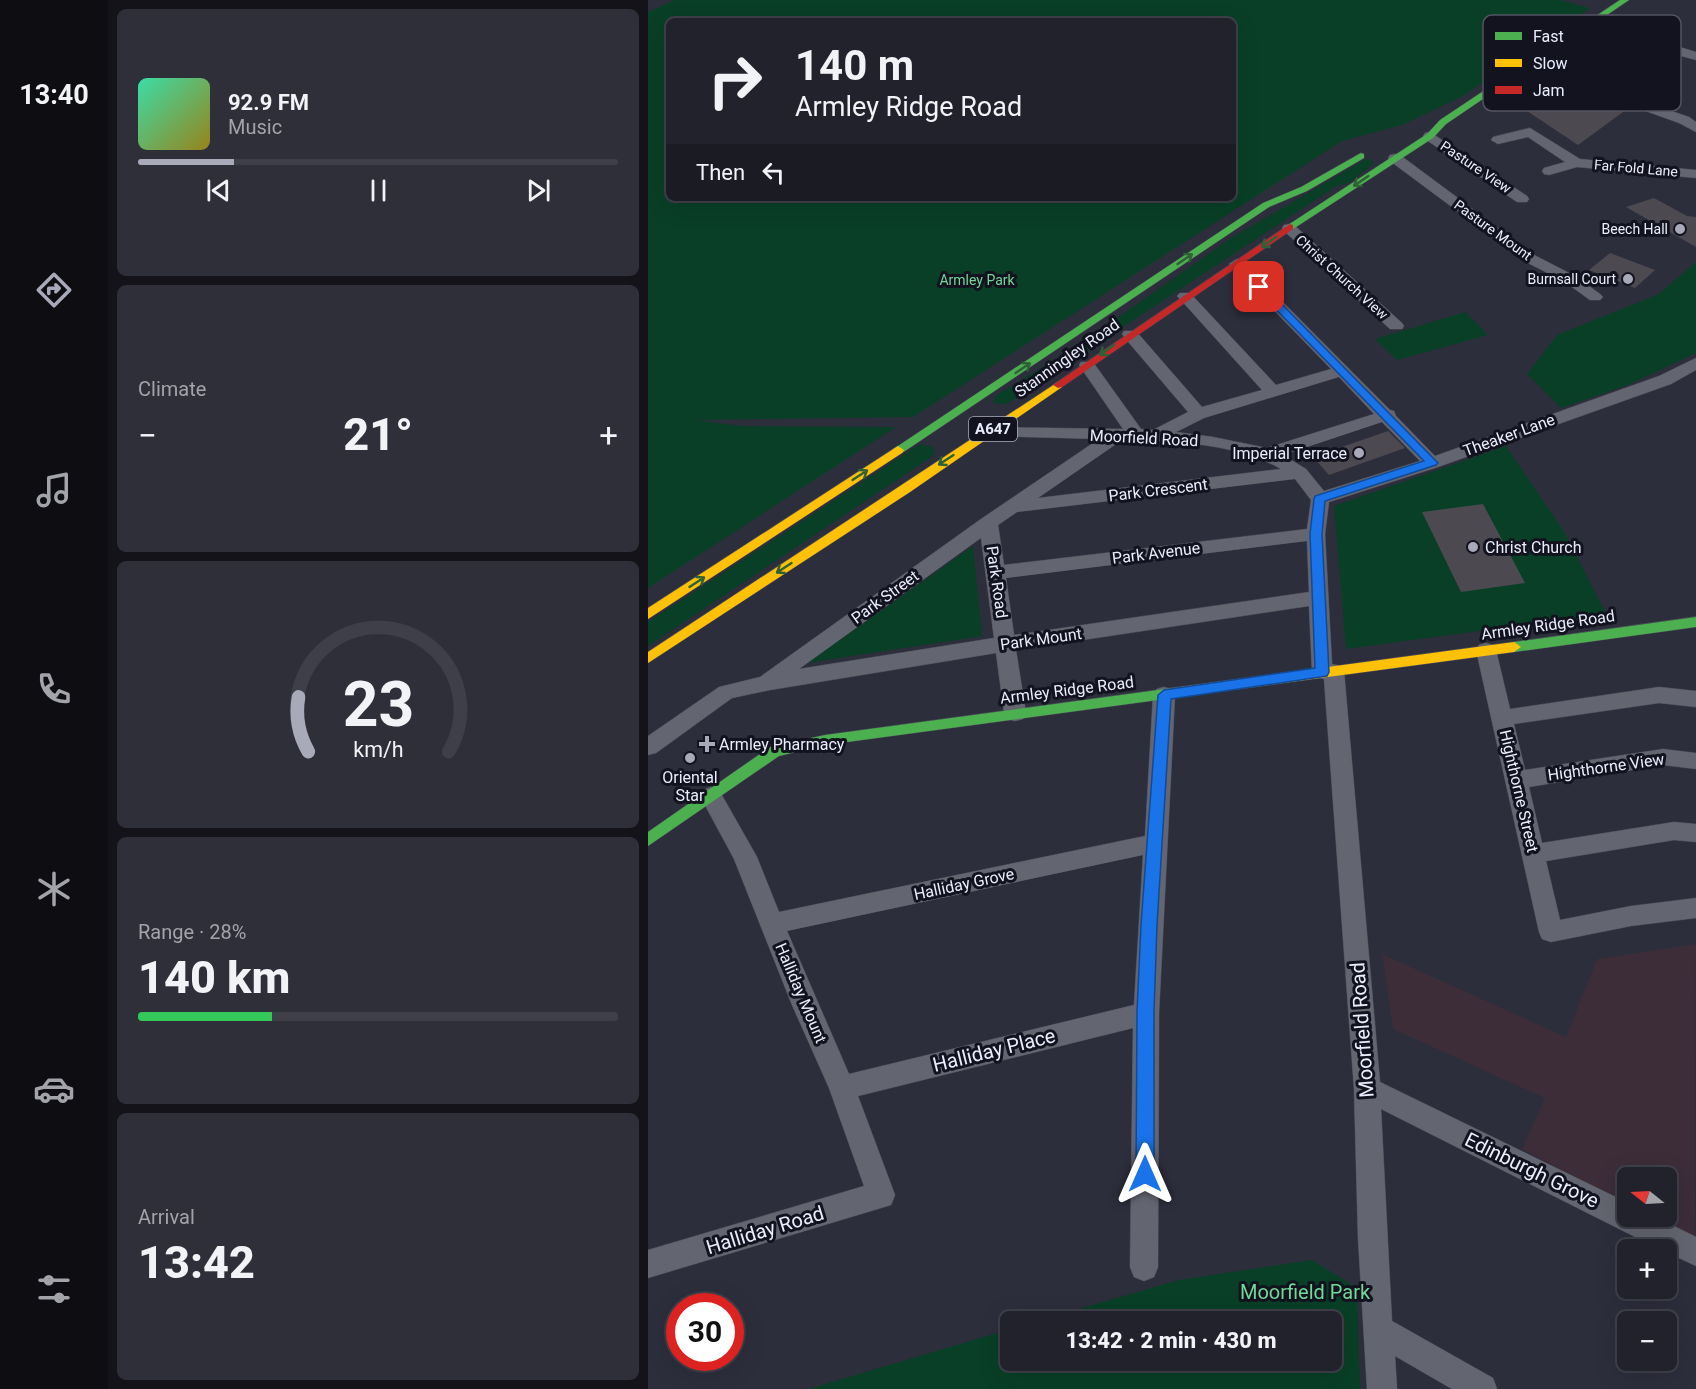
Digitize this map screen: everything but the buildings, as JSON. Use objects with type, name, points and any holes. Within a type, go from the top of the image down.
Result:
[{"type":"main road","name":"Stanningley Road","points":[[1604,15],[1625,0]]},
{"type":"main road","name":"Stanningley Road","points":[[648,658],[972,444],[1185,296],[1430,136],[1443,122],[1483,96]]},
{"type":"main road","name":"Stanningley Road","points":[[1407,134],[1443,122]]},
{"type":"main road","name":"Stanningley Road","points":[[648,614],[937,425],[1266,205],[1304,189],[1375,145]]},
{"type":"main road","points":[[964,407],[986,412],[996,427]]},
{"type":"main road","points":[[937,425],[950,438],[972,444]]},
{"type":"main road","name":"Armley Ridge Road","points":[[648,840],[775,751],[825,740],[1696,622]]},
{"type":"street","points":[[1681,52],[1696,56]]},
{"type":"street","points":[[1657,111],[1684,120],[1696,128]]},
{"type":"street","name":"Far Fold Lane","points":[[1498,140],[1530,132],[1576,163]]},
{"type":"street","name":"Pasture View","points":[[1430,136],[1522,199]]},
{"type":"street","name":"Pasture Mount","points":[[1395,158],[1531,259],[1570,279],[1595,297]]},
{"type":"street","name":"Far Fold Lane","points":[[1549,171],[1576,163],[1696,174]]},
{"type":"street","name":"Christ Church View","points":[[1289,228],[1396,326]]},
{"type":"street","points":[[1237,264],[1388,415],[1432,463]]},
{"type":"street","points":[[1185,296],[1274,393]]},
{"type":"street","points":[[1130,334],[1198,414]]},
{"type":"street","name":"Theaker Lane","points":[[1320,499],[1432,463],[1665,380],[1696,363]]},
{"type":"street","points":[[1087,365],[1136,435]]},
{"type":"street","points":[[1156,435],[1198,414],[1342,371]]},
{"type":"street","points":[[1268,454],[1388,415]]},
{"type":"street","name":"Moorfield Road","points":[[996,427],[1117,435],[1156,435],[1213,442],[1268,454],[1300,473],[1320,499],[1316,534],[1317,598],[1328,672],[1367,1089],[1377,1329],[1382,1389]]},
{"type":"street","name":"Park Street","points":[[648,747],[726,692],[766,683],[988,523],[1117,435]]},
{"type":"street","name":"Park Crescent","points":[[1015,506],[1300,473]]},
{"type":"street","name":"Park Road","points":[[988,523],[1015,713]]},
{"type":"street","name":"Park Avenue","points":[[995,573],[1316,534]]},
{"type":"street","name":"Park Mount","points":[[766,683],[1005,644],[1317,598]]},
{"type":"street","name":"Highthorne Street","points":[[1486,650],[1551,932],[1631,916],[1696,908]]},
{"type":"street","points":[[1144,1267],[1146,1012],[1164,695]]},
{"type":"street","points":[[1502,718],[1659,695],[1696,699]]},
{"type":"street","name":"Highthorne View","points":[[1516,780],[1663,757],[1696,761]]},
{"type":"street","name":"Halliday Mount","points":[[711,796],[745,857],[805,1005],[842,1088],[881,1195]]},
{"type":"street","points":[[1534,854],[1685,832]]},
{"type":"street","name":"Halliday Grove","points":[[772,924],[1155,843]]},
{"type":"street","name":"Halliday Place","points":[[842,1088],[1146,1012]]},
{"type":"street","name":"Edinburgh Grove","points":[[1367,1089],[1696,1252]]},
{"type":"street","name":"Halliday Road","points":[[648,1264],[881,1195]]},
{"type":"street","points":[[1377,1329],[1482,1389]]},
{"type":"shaded area","points":[[1696,944],[1695,1238],[1672,1227],[1677,1227],[1677,1167],[1617,1167],[1617,1199],[1522,1149],[1545,1098],[1393,1029],[1382,954],[1566,1037],[1597,959]]},
{"type":"green space","name":"Armley Park","points":[[674,0],[1560,0],[1590,8],[1580,15],[1483,15],[1483,82],[1463,96],[1402,125],[1342,141],[913,417],[695,420],[742,426],[896,427],[648,588],[648,12]]},
{"type":"green space","points":[[1366,159],[1372,160],[1373,164],[1350,182],[1335,187],[1058,370],[1076,353],[1070,351],[1231,238]]},
{"type":"green space","points":[[1696,262],[1696,353],[1628,385],[1561,408],[1527,374],[1557,335],[1659,294]]},
{"type":"green space","points":[[1465,312],[1488,335],[1397,360],[1375,339]]},
{"type":"green space","points":[[1062,355],[1041,376],[1045,379],[1007,404],[993,403],[995,396]]},
{"type":"green space","points":[[920,444],[932,447],[935,451],[933,456],[648,646],[648,622]]},
{"type":"green space","points":[[1506,446],[1565,533],[1606,614],[1346,649],[1334,506]]},
{"type":"green space","points":[[973,546],[982,636],[807,663]]},
{"type":"green space","name":"Moorfield Park","points":[[1312,1260],[1357,1288],[1360,1389],[808,1389],[1000,1332],[1000,1371],[1342,1371],[1342,1311],[1072,1311],[1179,1280]]},
{"type":"traffic: fast","points":[[1603,15],[1625,0]]},
{"type":"traffic: fast","points":[[1290,227],[1430,136],[1443,122],[1483,95]]},
{"type":"traffic: fast","points":[[898,450],[1266,205],[1304,189],[1361,156]]},
{"type":"traffic: fast","points":[[1514,647],[1696,622]]},
{"type":"traffic: fast","points":[[648,840],[775,751],[825,740],[1180,692]]},
{"type":"traffic: slow","points":[[648,658],[906,489],[1058,385]]},
{"type":"traffic: slow","points":[[648,614],[898,450]]},
{"type":"traffic: slow","points":[[1180,692],[1514,647]]},
{"type":"traffic: jam","points":[[1058,385],[1290,227]]},
{"type":"place","name":"Beech Hall","points":[[1680,229]]},
{"type":"place","name":"Burnsall Court","points":[[1628,279]]},
{"type":"place","name":"Imperial Terrace","points":[[1359,453]]},
{"type":"place","name":"Christ Church","points":[[1473,547]]},
{"type":"place","name":"Armley Pharmacy","points":[[707,744]]},
{"type":"place","name":"Oriental Star","points":[[690,758]]},
{"type":"route","points":[[1145,1174],[1149,925],[1164,695],[1322,672],[1316,534],[1320,499],[1432,463],[1388,415],[1259,287]]}]
